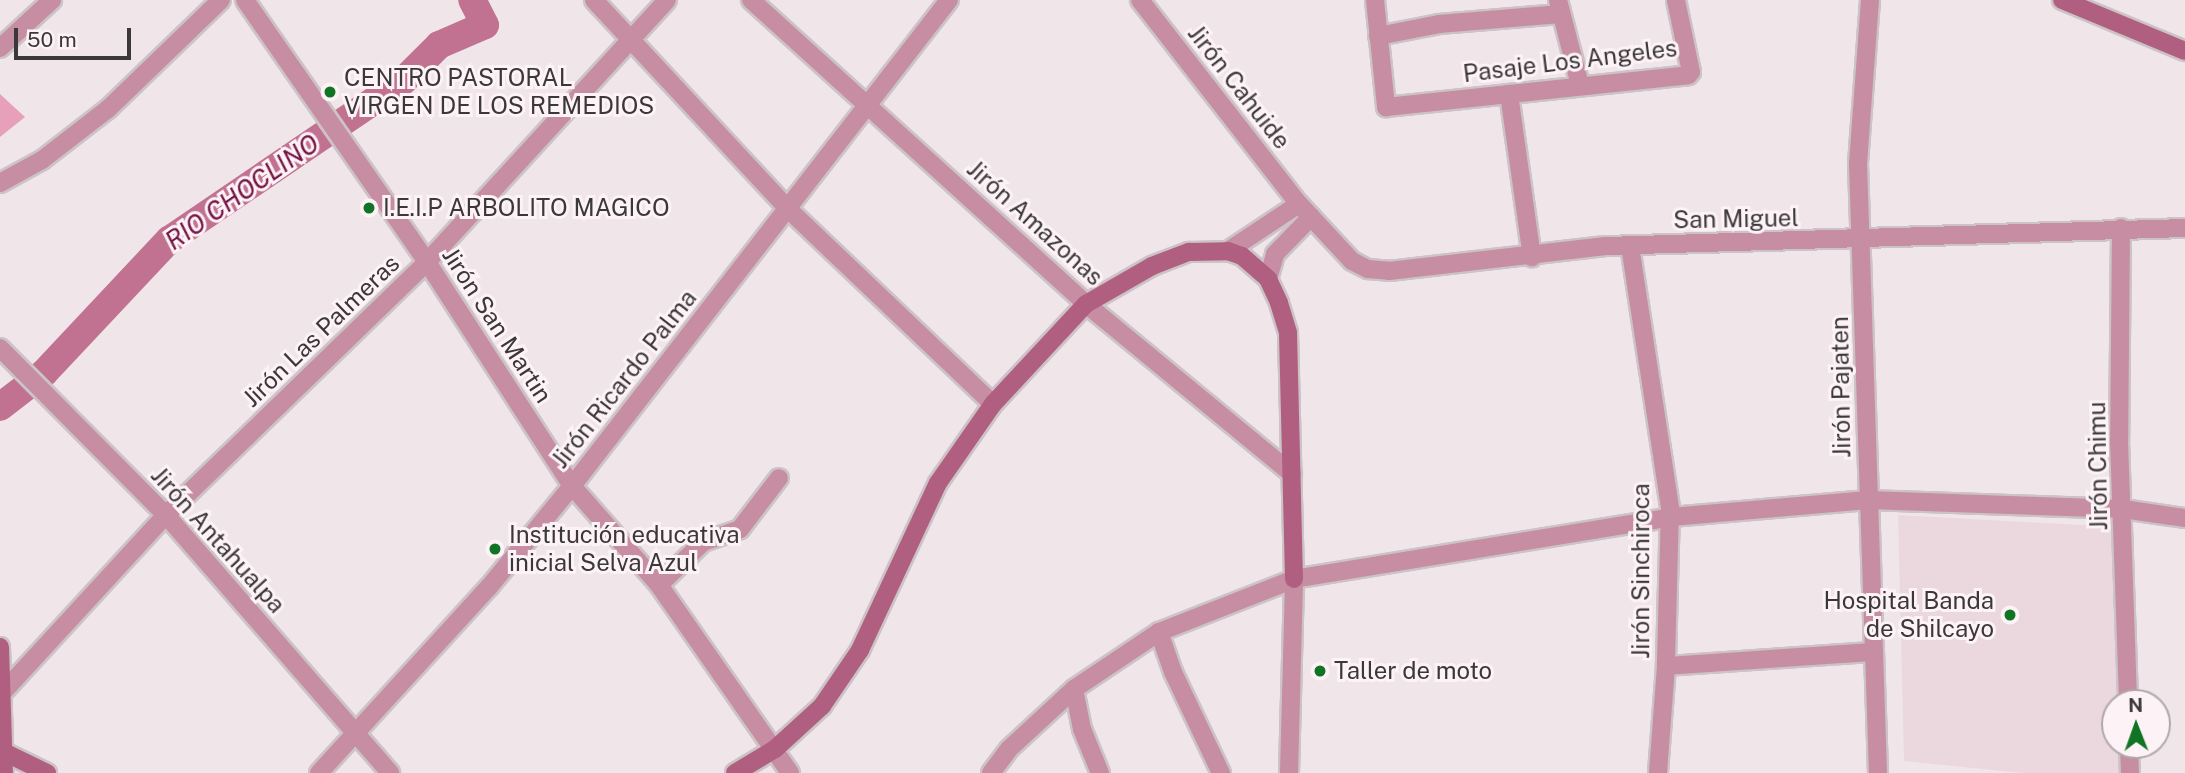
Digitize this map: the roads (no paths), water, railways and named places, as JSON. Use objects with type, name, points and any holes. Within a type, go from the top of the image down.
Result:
[{"type":"main road","points":[[2062,0],[2185,50]]},
{"type":"main road","points":[[735,773],[775,749],[822,706],[860,650],[938,483],[993,404],[1086,304],[1152,266],[1189,253],[1228,251],[1242,256],[1268,279],[1288,333],[1294,579]]},
{"type":"main road","points":[[0,647],[4,692],[4,773]]},
{"type":"main road","points":[[2,751],[47,773]]},
{"type":"street","points":[[0,48],[52,0]]},
{"type":"street","points":[[0,183],[42,160],[108,109],[221,0]]},
{"type":"street","name":"Jirón San Martin","points":[[245,0],[320,107],[351,157],[427,262],[572,486],[659,585],[790,773]]},
{"type":"street","points":[[594,0],[787,208],[993,404]]},
{"type":"street","name":"Jirón Las Palmeras","points":[[4,692],[166,515],[427,262],[634,41],[667,0]]},
{"type":"street","name":"Jirón Amazonas","points":[[751,0],[1086,304],[1292,474]]},
{"type":"street","name":"Jirón Ricardo Palma","points":[[319,773],[357,734],[572,486],[948,0]]},
{"type":"street","name":"Jirón Cahuide","points":[[1140,0],[1305,210]]},
{"type":"street","points":[[1375,0],[1378,36],[1439,24],[1560,7],[1580,85]]},
{"type":"street","name":"Pasaje Los Angeles","points":[[1378,36],[1384,106],[1690,74],[1676,0]]},
{"type":"street","name":"Jirón Pajaten","points":[[1870,0],[1858,164],[1878,773]]},
{"type":"street","points":[[1508,94],[1532,257]]},
{"type":"street","points":[[1228,251],[1305,210]]},
{"type":"street","points":[[1268,279],[1275,254],[1305,210]]},
{"type":"street","name":"San Miguel","points":[[1305,210],[1352,261],[1374,270],[1630,246],[2185,228]]},
{"type":"street","name":"Jirón Chimu","points":[[2121,228],[2119,441],[2128,689]]},
{"type":"street","name":"Jirón Sinchiroca","points":[[1630,246],[1671,517],[1666,666],[1658,773]]},
{"type":"street","name":"Jirón Antahualpa","points":[[4,351],[166,515],[390,773]]},
{"type":"street","points":[[659,585],[703,542],[740,529],[779,478]]},
{"type":"street","points":[[991,773],[1009,749],[1073,689],[1159,632],[1294,579],[1671,517],[1868,500],[2123,509],[2185,518]]},
{"type":"street","points":[[1289,773],[1294,579]]},
{"type":"street","points":[[1159,632],[1222,773]]},
{"type":"street","points":[[1666,666],[1874,652]]},
{"type":"street","points":[[1073,689],[1082,729],[1100,773]]},
{"type":"waterway","name":"RIO CHOCLINO","points":[[0,407],[44,373],[169,240],[404,80],[439,45],[485,25],[472,0]]},
{"type":"place","name":"CENTRO PASTORAL VIRGEN DE LOS REMEDIOS","points":[[330,92]]},
{"type":"place","name":"I.E.I.P ARBOLITO MAGICO","points":[[369,208]]},
{"type":"place","name":"Institución educativa inicial Selva Azul","points":[[495,549]]},
{"type":"place","name":"Hospital Banda de Shilcayo","points":[[2010,615]]},
{"type":"place","name":"Taller de moto","points":[[1320,671]]}]
